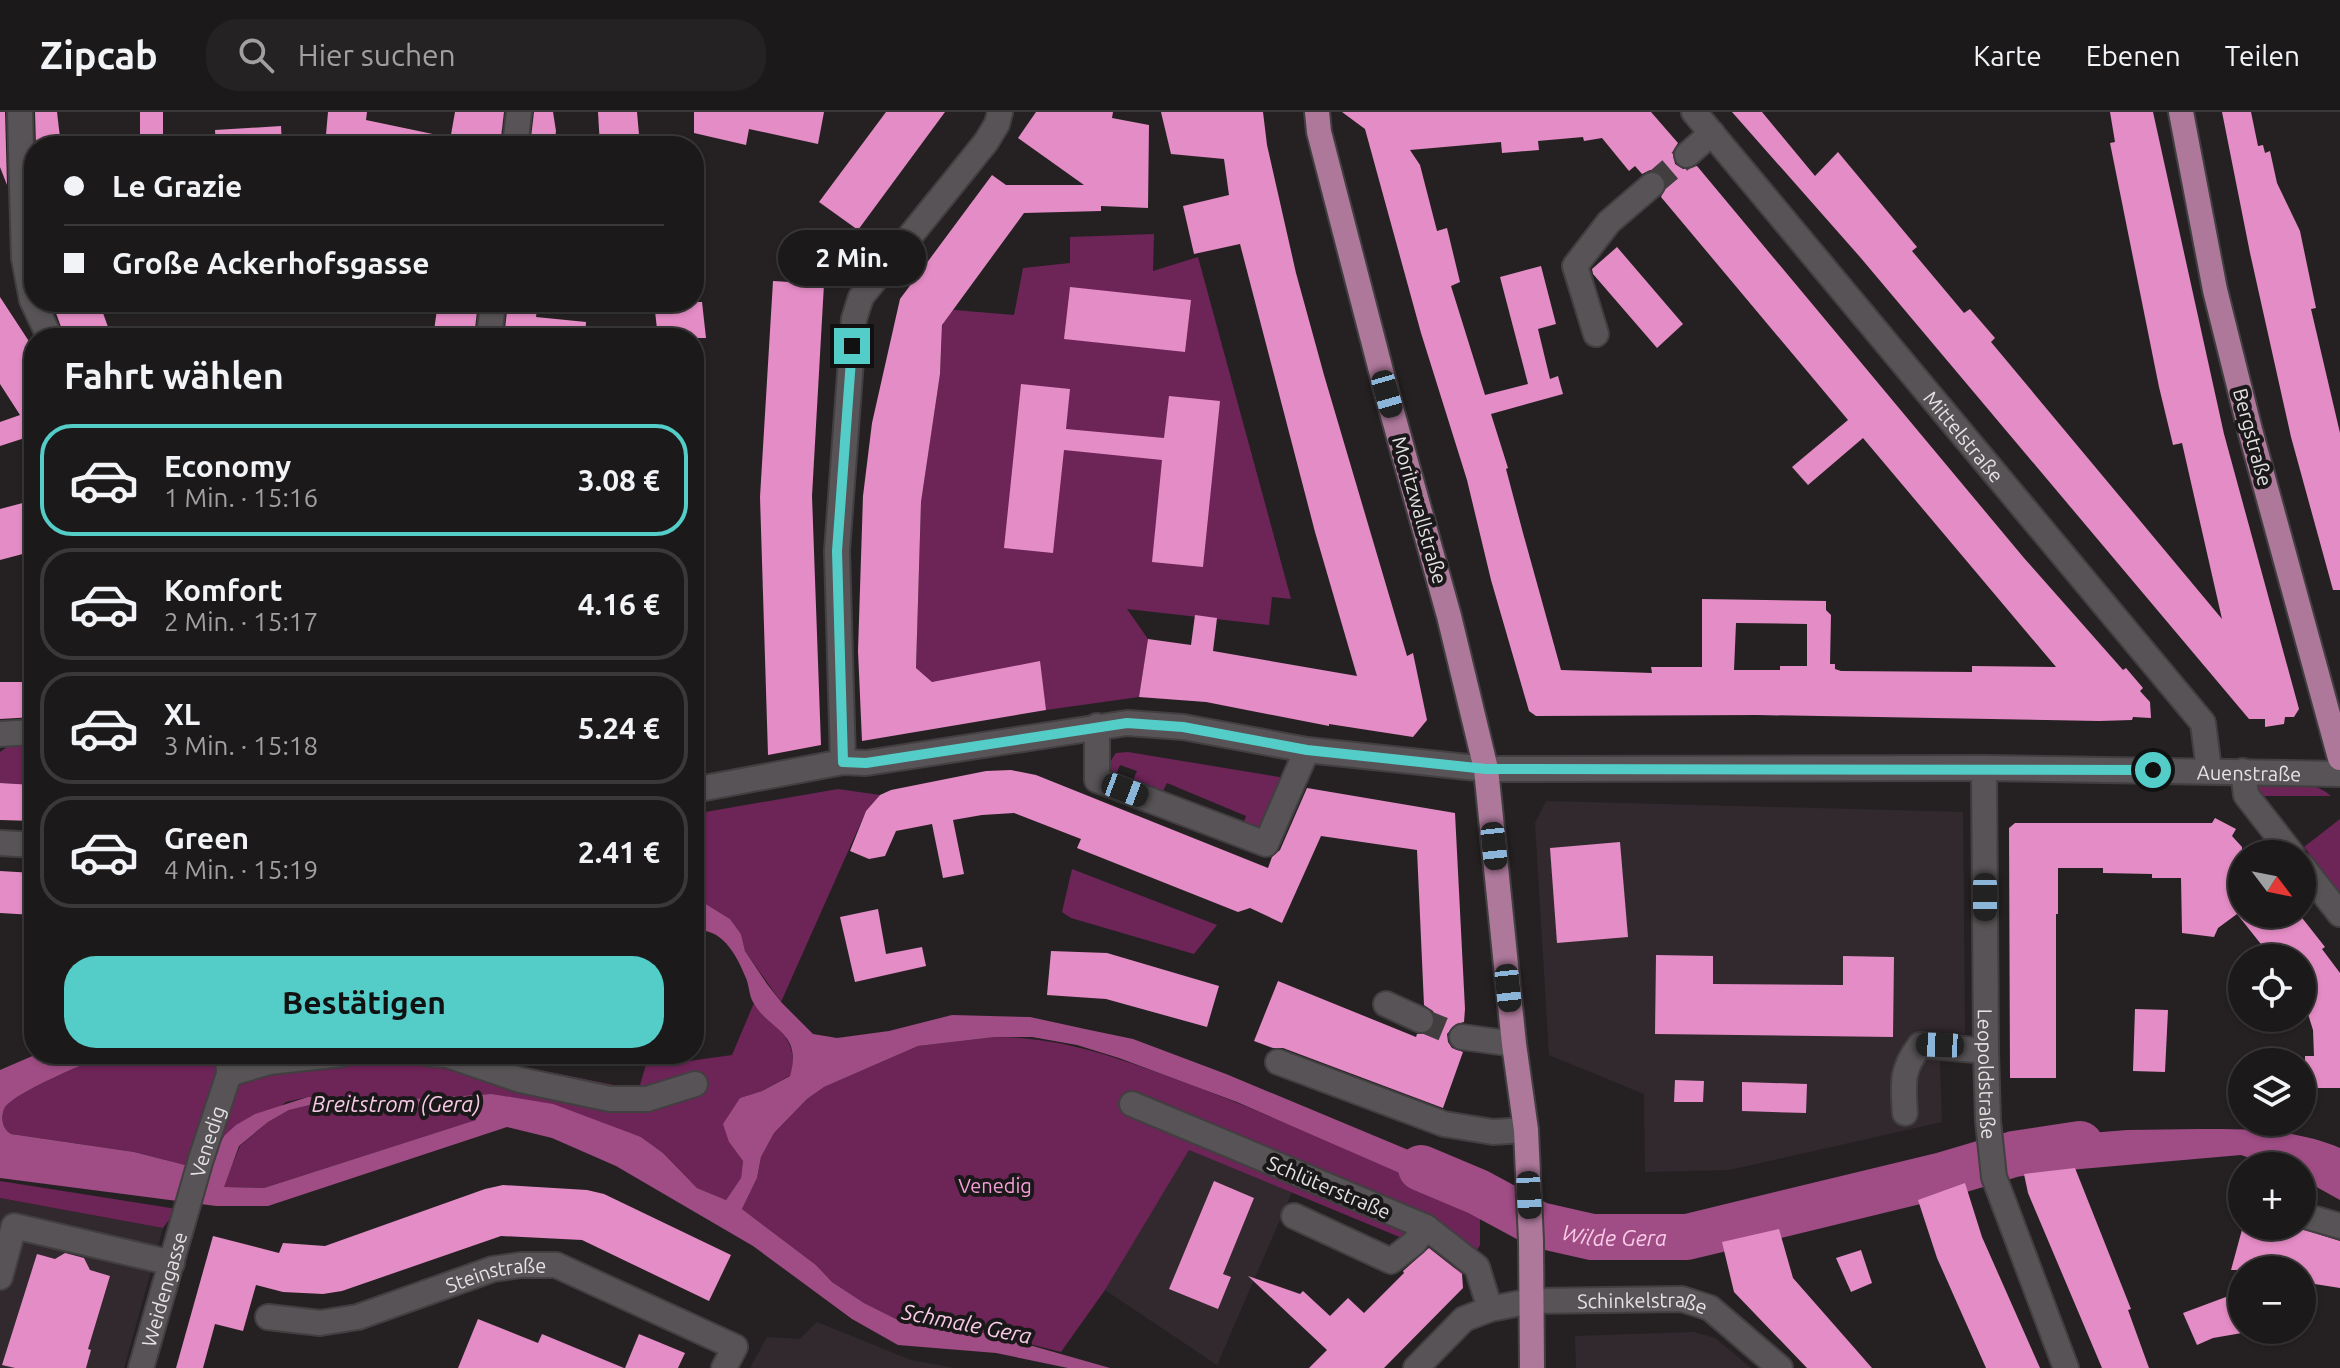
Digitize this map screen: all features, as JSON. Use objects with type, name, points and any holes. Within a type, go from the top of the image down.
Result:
[{"type":"main road","name":"Moritzwallstraße","points":[[1317,112],[1319,132],[1449,616],[1486,769]]},
{"type":"main road","name":"Bergstraße","points":[[2181,112],[2219,304],[2250,430],[2340,758]]},
{"type":"main road","points":[[1486,769],[1514,1044],[1526,1130],[1532,1368]]},
{"type":"street","points":[[20,112],[24,258]]},
{"type":"street","points":[[516,136],[519,112]]},
{"type":"street","points":[[843,762],[837,551],[854,319],[861,297],[986,142],[1000,112]]},
{"type":"street","name":"Mittelstraße","points":[[1694,112],[2203,723],[2209,770]]},
{"type":"street","points":[[1687,155],[1712,133]]},
{"type":"street","points":[[1596,334],[1575,266],[1609,222],[1652,185]]},
{"type":"street","name":"Auenstraße","points":[[704,788],[843,762],[866,763],[1127,723],[1183,727],[1307,750],[1486,769],[1984,768],[2340,774]]},
{"type":"street","points":[[1097,726],[1097,780],[1266,844],[1307,750]]},
{"type":"street","points":[[0,734],[24,733]]},
{"type":"street","name":"Leopoldstraße","points":[[1984,768],[1986,1051],[1994,1177],[2066,1368]]},
{"type":"street","points":[[2243,771],[2246,795],[2281,840]]},
{"type":"street","points":[[0,843],[24,844]]},
{"type":"street","points":[[2316,884],[2340,914]]},
{"type":"street","points":[[1386,1004],[1421,1020]]},
{"type":"street","points":[[1462,1037],[1514,1044]]},
{"type":"street","points":[[1905,1113],[1903,1080],[1907,1061],[1920,1045],[1986,1051]]},
{"type":"street","points":[[1278,1062],[1444,1124],[1493,1132],[1526,1130]]},
{"type":"street","name":"Venedig","points":[[186,1211],[229,1064]]},
{"type":"street","points":[[473,1064],[520,1080],[610,1099],[647,1099],[695,1084]]},
{"type":"street","name":"Schlüterstraße","points":[[1132,1104],[1426,1227],[1477,1267],[1490,1309]]},
{"type":"street","name":"Weidengasse","points":[[141,1368],[186,1211]]},
{"type":"street","points":[[1294,1216],[1391,1261],[1414,1243],[1426,1227]]},
{"type":"street","points":[[2316,1219],[2340,1226]]},
{"type":"street","points":[[0,1277],[14,1226],[172,1263]]},
{"type":"street","name":"Steinstraße","points":[[268,1317],[320,1323],[358,1317],[493,1269],[556,1265],[735,1347],[724,1368]]},
{"type":"street","name":"Schinkelstraße","points":[[1416,1368],[1464,1319],[1490,1309],[1531,1301],[1682,1299],[1710,1308],[1780,1368]]},
{"type":"shaded area","points":[[1546,801],[1963,812],[1965,1035],[1939,1033],[1942,1122],[1729,1170],[1645,1172],[1644,1094],[1549,1055],[1535,823]]},
{"type":"shaded area","points":[[1189,1149],[1292,1192],[1217,1365],[1105,1290]]},
{"type":"shaded area","points":[[0,1198],[163,1228],[124,1368],[0,1368]]},
{"type":"shaded area","points":[[817,1322],[911,1360],[955,1368],[750,1368],[767,1337],[800,1339]]},
{"type":"shaded area","points":[[1694,1332],[1715,1338],[1751,1368],[1576,1368],[1575,1336]]},
{"type":"green space","points":[[1154,234],[1153,271],[1198,257],[1291,599],[1272,597],[1269,625],[1127,609],[1148,639],[1139,697],[1046,710],[949,680],[932,682],[916,668],[921,502],[940,374],[943,309],[1014,315],[1023,268],[1070,263],[1070,237]]},
{"type":"green space","points":[[24,745],[24,784],[0,783],[0,752],[7,747]]},
{"type":"green space","points":[[1128,752],[1285,778],[1260,833],[1241,830],[1246,816],[1167,783],[1160,797],[1131,785],[1137,771],[1120,765],[1114,779],[1110,769],[1112,760],[1116,753]]},
{"type":"green space","points":[[2255,785],[2305,785],[2324,790],[2331,796],[2264,796]]},
{"type":"green space","points":[[838,789],[880,795],[866,811],[781,1002],[745,951],[741,934],[730,919],[704,903],[704,812]]},
{"type":"green space","points":[[2340,819],[2340,893],[2316,862],[2316,840],[2313,840]]},
{"type":"green space","points":[[1072,869],[1217,925],[1194,954],[1071,918],[1062,912]]},
{"type":"green space","points":[[754,1003],[784,1034],[793,1063],[791,1075],[762,1091],[740,1098],[729,1142],[743,1161],[741,1178],[726,1200],[697,1188],[663,1153],[641,1137],[520,1099],[492,1094],[395,1100],[308,1097],[286,1102],[209,1161],[189,1166],[134,1152],[11,1134],[3,1122],[5,1107],[13,1100],[85,1064],[514,1064],[614,1085],[640,1085],[646,1064],[704,1064],[704,1059],[732,1055]]},
{"type":"green space","name":"Venedig","points":[[995,1037],[1046,1041],[1094,1052],[1189,1084],[1299,1128],[1480,1208],[1480,1245],[1462,1275],[1441,1250],[1438,1253],[1430,1244],[1426,1248],[1189,1150],[1105,1290],[1061,1352],[991,1334],[902,1322],[832,1282],[816,1265],[742,1209],[757,1178],[761,1157],[774,1133],[807,1099],[824,1087],[918,1046]]},
{"type":"green space","points":[[475,1102],[477,1120],[264,1188],[223,1187],[240,1146],[268,1122],[289,1110],[310,1105],[395,1109]]},
{"type":"green space","points":[[0,1181],[177,1209],[163,1228],[0,1198]]},
{"type":"water","name":"Breitstrom (Gera)","points":[[704,903],[730,919],[741,934],[745,951],[767,984],[813,1034],[837,1038],[889,1031],[952,1015],[1030,1017],[1133,1039],[1226,1074],[1478,1179],[1480,1208],[1237,1102],[1119,1058],[1077,1045],[1032,1037],[995,1037],[918,1046],[824,1087],[807,1099],[774,1133],[761,1157],[757,1178],[742,1209],[816,1265],[832,1282],[902,1322],[991,1334],[1110,1368],[1068,1368],[996,1353],[898,1345],[852,1319],[753,1246],[616,1166],[552,1138],[507,1127],[268,1206],[216,1206],[0,1178],[0,1070],[24,1060],[24,1064],[85,1064],[24,1093],[5,1107],[3,1122],[11,1134],[134,1152],[189,1166],[209,1161],[225,1135],[236,1125],[255,1114],[308,1097],[395,1100],[492,1094],[553,1104],[641,1137],[663,1153],[697,1188],[726,1200],[741,1178],[743,1161],[729,1142],[723,1124],[740,1098],[762,1091],[790,1076],[793,1061],[788,1040],[753,1002],[733,952],[713,933],[704,931]],"holes":[[[475,1103],[476,1120],[264,1188],[224,1187],[239,1146],[268,1122],[289,1110],[310,1105],[395,1109]]]},
{"type":"water","points":[[2127,1130],[2228,1130],[2228,1136],[2300,1136],[2323,1142],[2340,1148],[2340,1200],[2316,1187],[2316,1152],[2228,1152],[2228,1156],[2024,1174],[2015,1139]]},
{"type":"building","points":[[0,112],[5,112],[7,185],[0,167]]},
{"type":"building","points":[[35,112],[57,112],[60,136],[36,136]]},
{"type":"building","points":[[140,112],[163,112],[163,136],[140,136]]},
{"type":"building","points":[[328,112],[367,112],[366,120],[442,136],[326,136]]},
{"type":"building","points":[[455,112],[504,112],[501,136],[451,136]]},
{"type":"building","points":[[534,112],[553,112],[555,136],[531,136]]},
{"type":"building","points":[[598,112],[637,112],[639,136],[599,136]]},
{"type":"building","points":[[694,112],[824,112],[818,144],[749,129],[746,145],[694,133]]},
{"type":"building","points":[[886,112],[945,112],[858,230],[819,202]]},
{"type":"building","points":[[1036,112],[1113,112],[1112,118],[1149,125],[1148,208],[1101,206],[1101,211],[1024,213],[942,325],[940,374],[921,502],[916,668],[932,682],[1040,661],[1046,710],[862,741],[858,651],[863,496],[872,423],[900,299],[992,175],[1006,185],[1084,185],[1018,138]]},
{"type":"building","points":[[1161,112],[1263,112],[1267,145],[1296,273],[1324,375],[1407,656],[1413,653],[1427,720],[1413,737],[1329,726],[1206,702],[1139,697],[1148,639],[1191,645],[1195,615],[1217,618],[1213,651],[1357,676],[1315,532],[1240,244],[1194,254],[1183,206],[1229,195],[1224,159],[1171,154]]},
{"type":"building","points":[[1342,112],[1651,112],[1678,143],[1673,151],[1675,164],[1683,169],[1697,166],[2024,558],[2123,670],[2126,668],[2143,688],[2140,691],[2150,702],[2151,718],[2099,721],[1757,715],[1536,716],[1529,711],[1491,580],[1467,480],[1421,333],[1365,129]],"holes":[[[1583,137],[1584,141],[1602,138],[1629,171],[1635,166],[1642,174],[1650,170],[1663,175],[1667,183],[1661,197],[1848,420],[1792,467],[1808,485],[1863,438],[2056,667],[1972,666],[1972,672],[1841,671],[1835,669],[1835,664],[1830,664],[1831,615],[1826,610],[1826,601],[1702,599],[1702,667],[1651,667],[1652,673],[1561,670],[1491,414],[1563,394],[1558,376],[1550,379],[1538,329],[1556,324],[1541,266],[1500,277],[1528,384],[1485,395],[1451,286],[1460,282],[1447,228],[1437,231],[1420,165],[1410,150],[1501,142],[1502,153],[1539,150],[1538,141]],[[1736,623],[1807,624],[1807,666],[1780,666],[1780,670],[1734,670]]]},
{"type":"building","points":[[1732,112],[1762,112],[1815,176],[1838,152],[1917,247],[1912,251],[1964,313],[1970,309],[1995,338],[1991,342],[2222,619],[2182,443],[2173,445],[2159,387],[2110,143],[2115,142],[2110,112],[2153,112],[2224,434],[2299,709],[2294,717],[2285,717],[2284,724],[2265,727],[2265,719],[2249,719],[1860,257]]},
{"type":"building","points":[[2222,112],[2251,112],[2258,146],[2263,145],[2265,153],[2270,151],[2277,183],[2300,231],[2316,308],[2311,309],[2340,433],[2340,590],[2333,590],[2291,437]]},
{"type":"building","points":[[281,126],[282,136],[215,136],[215,130]]},
{"type":"building","points":[[1617,247],[1683,324],[1657,348],[1593,274],[1592,269]]},
{"type":"building","points":[[773,281],[824,284],[812,496],[821,745],[768,755],[760,497]]},
{"type":"building","points":[[1070,287],[1191,300],[1185,352],[1064,339]]},
{"type":"building","points":[[0,297],[24,334],[24,438],[0,446],[0,422],[20,415],[0,384]]},
{"type":"building","points":[[56,312],[103,312],[108,328],[61,328]]},
{"type":"building","points":[[437,312],[477,312],[475,328],[434,328]]},
{"type":"building","points":[[507,312],[537,312],[536,317],[586,322],[586,328],[505,328]]},
{"type":"building","points":[[655,312],[703,312],[706,338],[704,328],[657,328]]},
{"type":"building","points":[[1021,384],[1070,389],[1066,429],[1164,438],[1169,396],[1220,401],[1203,567],[1152,562],[1162,460],[1064,450],[1053,553],[1004,548]]},
{"type":"building","points":[[24,503],[24,554],[0,560],[0,509]]},
{"type":"building","points":[[0,682],[24,682],[24,718],[0,719]]},
{"type":"building","points":[[1011,770],[1036,775],[1268,868],[1272,857],[1280,850],[1307,788],[1455,813],[1465,1009],[1464,1022],[1456,1024],[1447,1034],[1452,1048],[1463,1052],[1443,1108],[1283,1048],[1254,1041],[1278,981],[1416,1037],[1417,1034],[1430,1032],[1436,1019],[1433,1011],[1424,1005],[1417,850],[1321,836],[1282,923],[1250,908],[1238,912],[1077,848],[1081,839],[1014,813],[953,820],[964,874],[943,878],[932,824],[896,831],[885,856],[869,859],[850,851],[866,811],[880,795],[891,790],[986,771]]},
{"type":"building","points":[[0,783],[24,784],[24,821],[0,820]]},
{"type":"building","points":[[2215,818],[2236,829],[2232,836],[2236,840],[2228,840],[2228,920],[2218,928],[2214,937],[2182,933],[2181,878],[2103,873],[2103,868],[2058,868],[2056,1078],[2010,1078],[2009,828],[2015,823],[2212,823]]},
{"type":"building","points":[[1620,842],[1628,937],[1557,943],[1550,848]]},
{"type":"building","points":[[0,871],[24,872],[24,914],[0,913]]},
{"type":"building","points":[[878,909],[886,954],[922,947],[926,966],[855,982],[840,917]]},
{"type":"building","points":[[2248,928],[2310,928],[2340,973],[2340,1088],[2316,1088],[2313,1032],[2316,1032],[2316,944],[2261,944]]},
{"type":"building","points":[[1051,951],[1107,953],[1219,986],[1207,1027],[1106,999],[1047,995]]},
{"type":"building","points":[[1656,955],[1713,956],[1713,984],[1843,985],[1843,956],[1894,957],[1893,1037],[1655,1034]]},
{"type":"building","points":[[2135,1009],[2168,1010],[2165,1072],[2133,1071]]},
{"type":"building","points":[[1675,1080],[1704,1081],[1703,1102],[1674,1102]]},
{"type":"building","points":[[1742,1082],[1807,1084],[1806,1113],[1742,1111]]},
{"type":"building","points":[[2075,1168],[2131,1309],[2128,1310],[2149,1368],[2102,1368],[2028,1193],[2024,1174]]},
{"type":"building","points":[[1214,1181],[1254,1198],[1223,1274],[1231,1277],[1218,1309],[1169,1289]]},
{"type":"building","points":[[1965,1183],[1982,1237],[2040,1368],[1986,1368],[1937,1258],[1918,1200]]},
{"type":"building","points":[[503,1185],[587,1190],[604,1194],[731,1255],[709,1301],[582,1240],[501,1236],[342,1291],[323,1294],[283,1292],[256,1285],[243,1331],[215,1324],[203,1368],[176,1368],[213,1236],[279,1253],[283,1243],[325,1246]]},
{"type":"building","points":[[1779,1229],[1793,1278],[1872,1368],[1807,1368],[1734,1292],[1722,1242]]},
{"type":"building","points":[[2316,1234],[2340,1241],[2340,1288],[2316,1284],[2316,1256],[2235,1256],[2239,1240],[2316,1240]]},
{"type":"building","points":[[1429,1248],[1462,1274],[1463,1288],[1384,1368],[1309,1368],[1327,1350],[1248,1276],[1300,1294],[1303,1291],[1330,1316],[1348,1298],[1364,1313]]},
{"type":"building","points":[[1861,1250],[1872,1283],[1851,1292],[1836,1258]]},
{"type":"building","points":[[65,1253],[84,1258],[90,1270],[110,1276],[88,1349],[91,1350],[86,1368],[15,1368],[2,1365],[37,1254],[55,1259]]},
{"type":"building","points":[[2228,1296],[2228,1335],[2197,1345],[2183,1313]]},
{"type":"building","points":[[478,1319],[538,1343],[542,1334],[624,1368],[458,1368]]},
{"type":"building","points":[[639,1334],[685,1353],[678,1368],[625,1368]]},
{"type":"waterway","name":"Wilde Gera","points":[[1421,1168],[1478,1192],[1539,1225],[1592,1237],[1687,1237],[1943,1175],[2014,1154],[2080,1144]]},
{"type":"tunnel","points":[[1652,185],[1687,155]]},
{"type":"tunnel","points":[[1421,1020],[1462,1037]]},
{"type":"route","points":[[852,346],[837,551],[843,762],[866,763],[1127,723],[1183,727],[1307,750],[1486,769],[2153,770]]},
{"type":"water label","name":"Schmale Gera","points":[[967,1323]]}]
